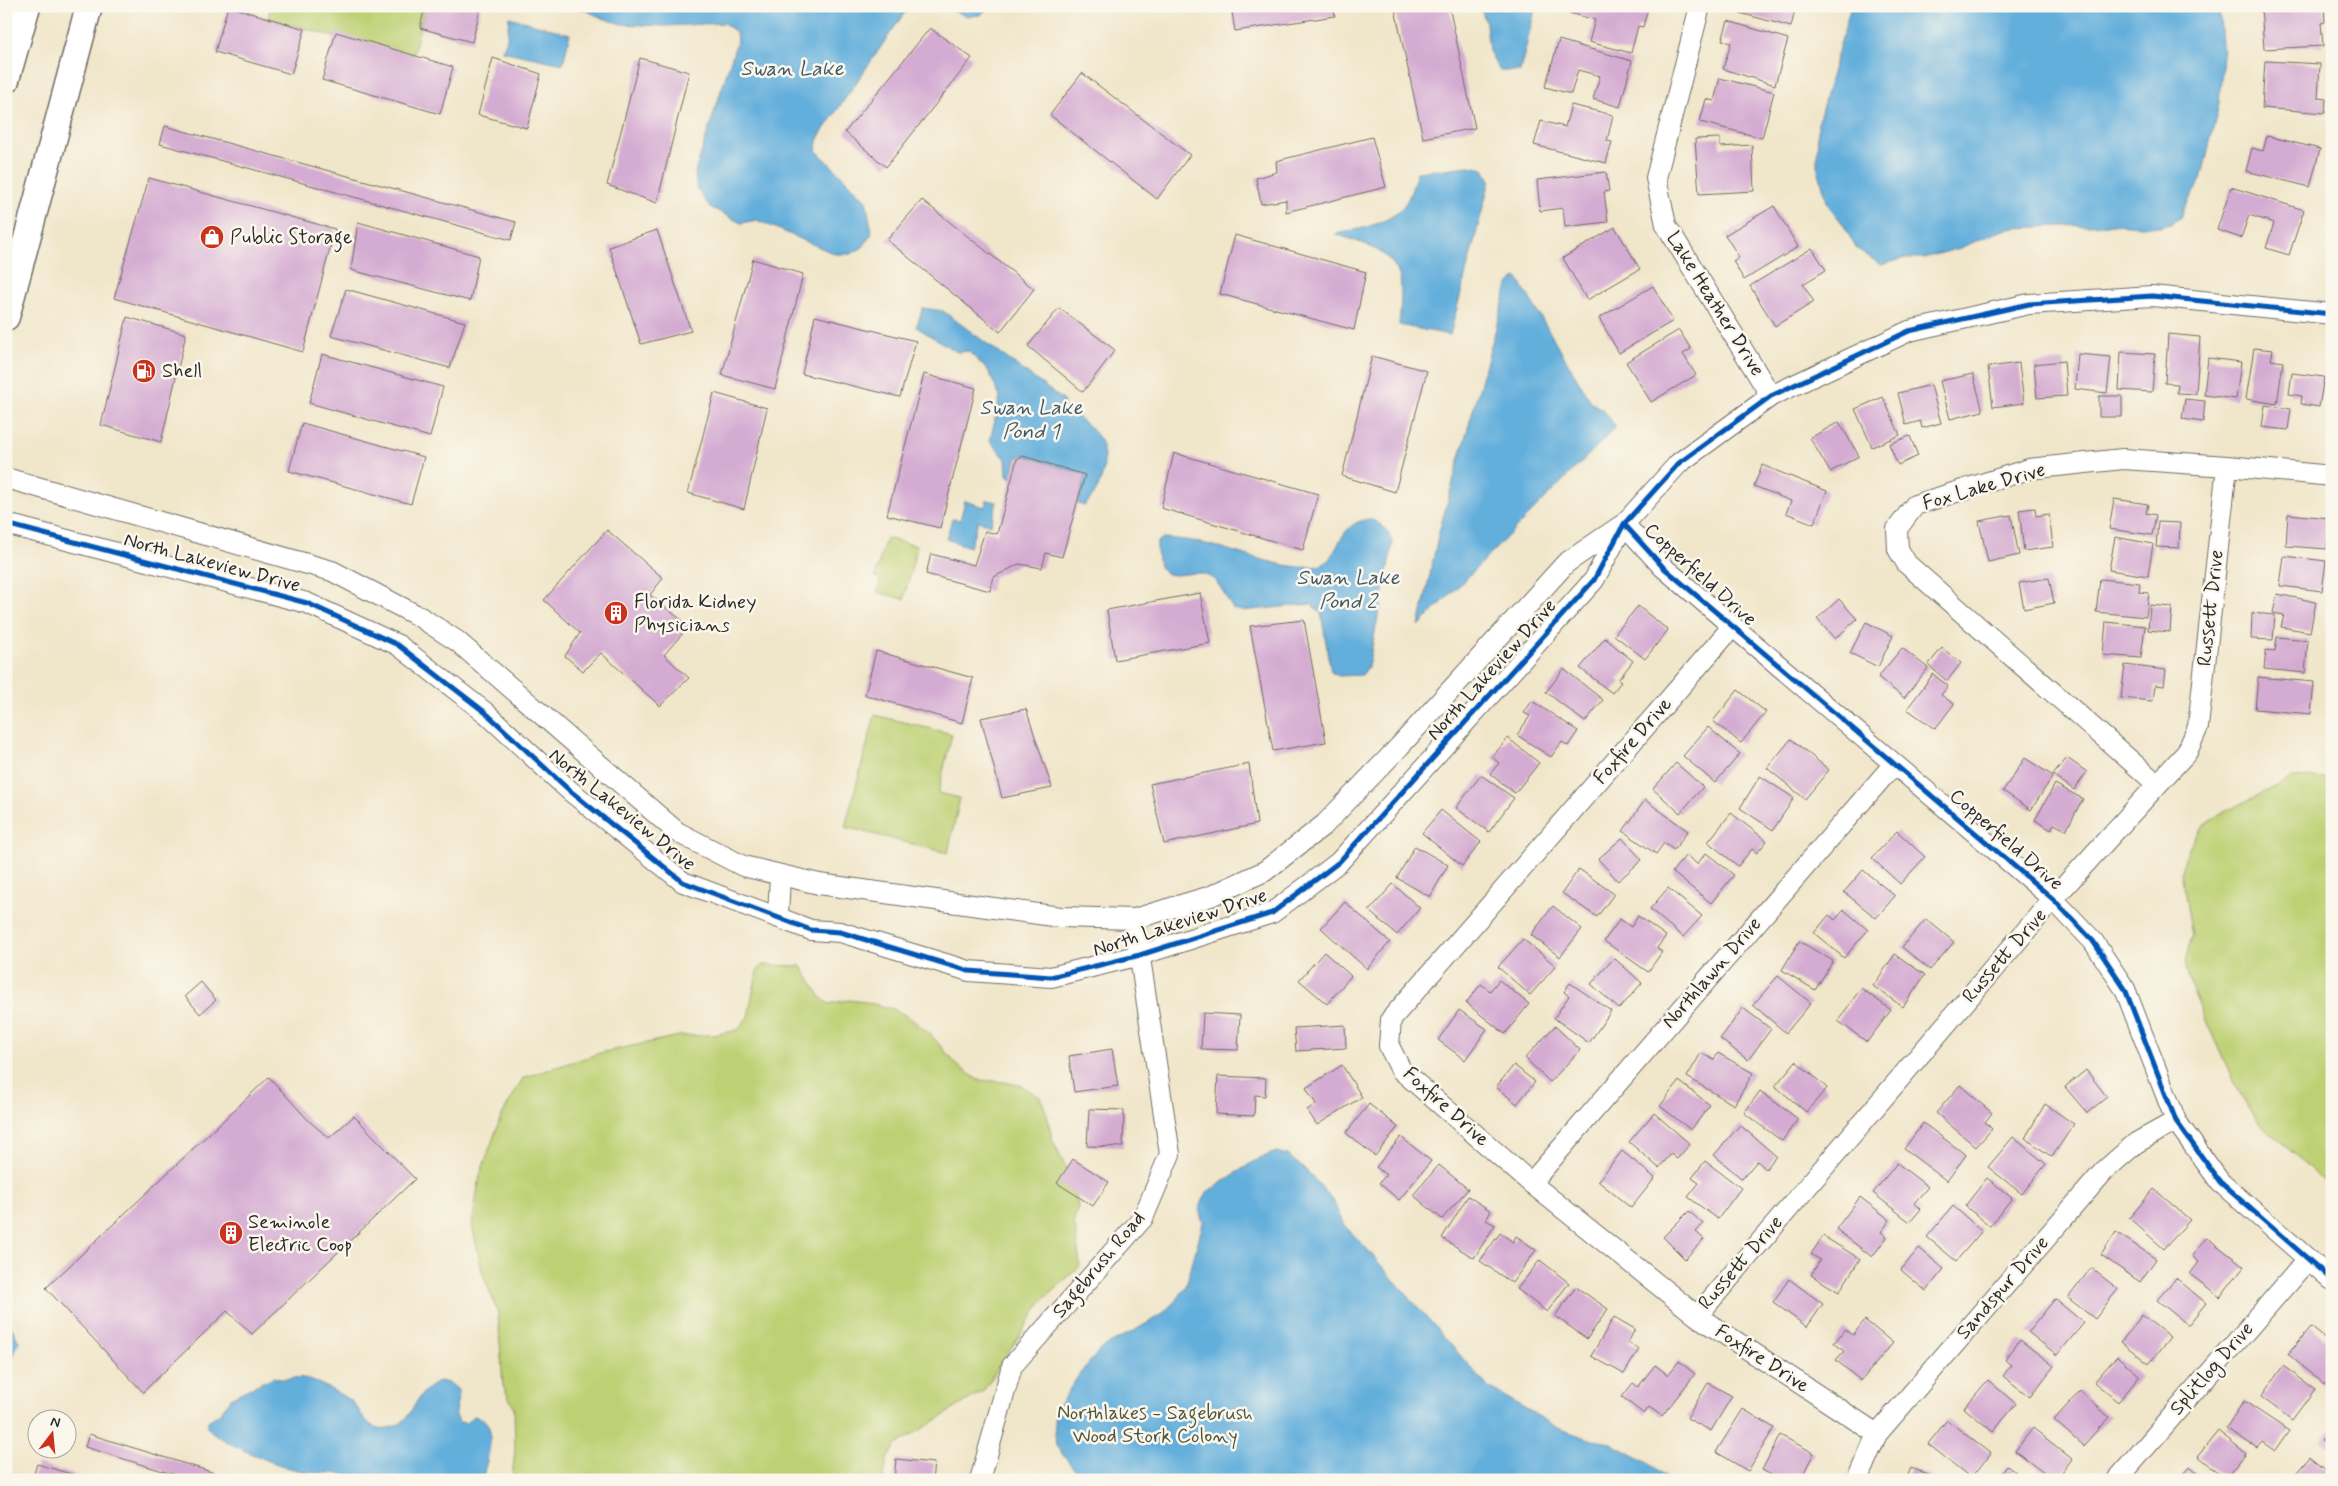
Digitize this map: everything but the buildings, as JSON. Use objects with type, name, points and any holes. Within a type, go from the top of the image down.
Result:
[{"type":"main road","points":[[6,80],[27,6]]},
{"type":"main road","points":[[6,317],[90,6]]},
{"type":"street","name":"Lake Heather Drive","points":[[1700,6],[1656,178],[1666,225],[1771,396]]},
{"type":"street","name":"North Lakeview Drive","points":[[6,524],[307,603],[398,645],[486,713],[569,790],[683,882],[811,930],[840,932],[969,971],[1051,977],[1140,955],[1272,913],[1339,862],[1594,580],[1624,524],[1679,463],[1771,396],[1909,331],[2029,304],[2152,296],[2332,314]]},
{"type":"street","name":"Fox Lake Drive","points":[[2157,784],[1907,564],[1898,549],[1897,529],[1915,505],[2029,469],[2123,459],[2332,476]]},
{"type":"street","name":"Russett Drive","points":[[1697,1316],[2053,899],[2187,752],[2198,727],[2227,466]]},
{"type":"street","name":"North Lakeview Drive","points":[[6,478],[332,571],[420,617],[457,641],[677,832],[742,866],[819,884],[1060,917],[1134,919],[1211,896],[1265,871],[1325,824],[1566,563],[1624,524]]},
{"type":"street","name":"Copperfield Drive","points":[[1624,524],[1663,566],[2053,899],[2093,941],[2124,989],[2176,1121],[2220,1182],[2332,1280]]},
{"type":"street","name":"Foxfire Drive","points":[[1733,626],[1391,1019],[1389,1046],[1401,1070],[1531,1183],[1697,1316],[1877,1434]]},
{"type":"street","points":[[1399,746],[1423,769]]},
{"type":"street","name":"Northlawn Drive","points":[[1531,1183],[1894,764]]},
{"type":"street","points":[[778,918],[780,875]]},
{"type":"street","name":"Sagebrush Road","points":[[980,1480],[1012,1366],[1143,1218],[1170,1154],[1134,919]]},
{"type":"street","name":"Sandspur Drive","points":[[1857,1480],[1877,1434],[2104,1171],[2136,1143],[2176,1121]]},
{"type":"street","name":"Splitlog Drive","points":[[2117,1480],[2308,1259]]},
{"type":"green space","points":[[271,6],[425,6],[413,55],[335,37],[268,18]]},
{"type":"green space","points":[[886,538],[917,546],[904,599],[877,592],[881,579],[875,577]]},
{"type":"green space","points":[[875,715],[952,734],[938,793],[960,798],[948,853],[845,827]]},
{"type":"green space","points":[[2314,777],[2332,779],[2332,1189],[2254,1117],[2234,1083],[2190,985],[2185,962],[2192,936],[2181,872],[2187,852],[2195,837],[2210,819],[2293,778]]},
{"type":"green space","points":[[762,965],[801,966],[822,999],[829,1004],[848,1000],[893,1009],[909,1017],[931,1035],[958,1066],[978,1080],[1005,1082],[1022,1086],[1040,1097],[1047,1114],[1052,1139],[1069,1174],[1078,1206],[1074,1220],[1080,1266],[1043,1300],[983,1391],[896,1445],[887,1460],[883,1480],[512,1480],[515,1449],[514,1408],[503,1386],[498,1313],[482,1271],[472,1224],[480,1175],[501,1117],[523,1078],[600,1053],[679,1036],[713,1035],[738,1030],[748,1017],[757,972]]},
{"type":"water","name":"Swan Lake","points":[[577,6],[916,6],[905,12],[820,135],[816,150],[866,200],[872,233],[863,247],[851,254],[835,254],[757,220],[741,223],[710,207],[697,190],[695,172],[737,41],[736,32],[724,23],[665,26],[622,24],[602,18]]},
{"type":"water","points":[[940,6],[989,6],[981,15],[967,16]]},
{"type":"water","points":[[1480,6],[1536,6],[1520,71],[1500,71],[1489,51],[1486,23]]},
{"type":"water","points":[[1851,6],[2219,6],[2223,55],[2219,104],[2201,180],[2181,217],[2170,224],[2159,227],[2112,224],[2014,228],[2000,231],[1960,248],[1924,258],[1906,258],[1881,265],[1856,248],[1843,224],[1828,205],[1817,165],[1818,123]]},
{"type":"water","points":[[509,17],[570,34],[563,64],[502,51],[507,39]]},
{"type":"water","points":[[1469,166],[1484,169],[1490,180],[1450,335],[1399,325],[1401,286],[1395,266],[1381,253],[1372,248],[1335,234],[1376,224],[1395,214],[1408,199],[1417,172]]},
{"type":"water","points":[[1517,277],[1591,402],[1603,410],[1616,427],[1419,626],[1439,532],[1508,285]]},
{"type":"water","name":"Swan Lake Pond 1","points":[[923,308],[943,311],[1063,400],[1064,407],[1097,434],[1102,447],[1104,465],[1100,484],[1084,506],[1078,504],[1085,475],[1023,455],[1016,458],[1011,478],[1007,475],[1006,459],[990,441],[1000,397],[988,370],[968,351],[957,352],[916,327]]},
{"type":"water","points":[[986,500],[997,502],[991,525],[978,521],[970,547],[946,539],[952,519],[960,520],[965,501],[985,507]]},
{"type":"water","name":"Swan Lake Pond 2","points":[[1369,519],[1384,528],[1393,542],[1368,667],[1362,675],[1339,676],[1331,672],[1321,613],[1311,604],[1242,611],[1233,609],[1220,587],[1210,577],[1192,573],[1167,574],[1161,569],[1158,559],[1157,542],[1164,538],[1197,542],[1292,566],[1318,566],[1326,562],[1331,556],[1350,527],[1358,522]]},
{"type":"water","points":[[1277,1152],[1287,1155],[1307,1171],[1333,1200],[1343,1224],[1487,1386],[1560,1429],[1593,1440],[1611,1443],[1648,1463],[1670,1480],[1083,1480],[1056,1446],[1054,1420],[1058,1407],[1081,1372],[1101,1349],[1160,1316],[1179,1297],[1186,1286],[1203,1223],[1199,1209],[1207,1192],[1259,1158]]},
{"type":"water","points":[[6,1316],[19,1342],[10,1363],[6,1363]]},
{"type":"water","points":[[273,1377],[281,1379],[303,1378],[326,1387],[353,1403],[370,1424],[383,1429],[402,1422],[410,1414],[422,1394],[430,1387],[440,1381],[451,1385],[459,1392],[455,1412],[459,1422],[466,1423],[473,1416],[482,1418],[490,1431],[489,1450],[483,1476],[481,1480],[370,1480],[347,1474],[309,1472],[271,1462],[239,1448],[225,1441],[207,1427],[208,1421],[219,1414],[232,1397]]},
{"type":"cycle path","points":[[6,524],[307,603],[398,645],[486,713],[569,790],[683,882],[811,930],[840,932],[969,971],[1051,977],[1140,955],[1272,913],[1339,862],[1594,580],[1624,524],[1679,463],[1771,396],[1909,331],[2029,304],[2152,296],[2332,314]]},
{"type":"cycle path","points":[[1624,524],[1663,567],[2053,899],[2093,941],[2125,989],[2176,1121],[2220,1182],[2332,1280]]},
{"type":"place","name":"Public Storage","points":[[212,237]]},
{"type":"place","name":"Shell","points":[[144,371]]},
{"type":"place","name":"Florida Kidney Physicians","points":[[616,613]]},
{"type":"place","name":"Seminole Electric Coop","points":[[231,1233]]},
{"type":"park label","name":"Northlakes - Sagebrush Wood Stork Colony","points":[[1155,1424]]}]
